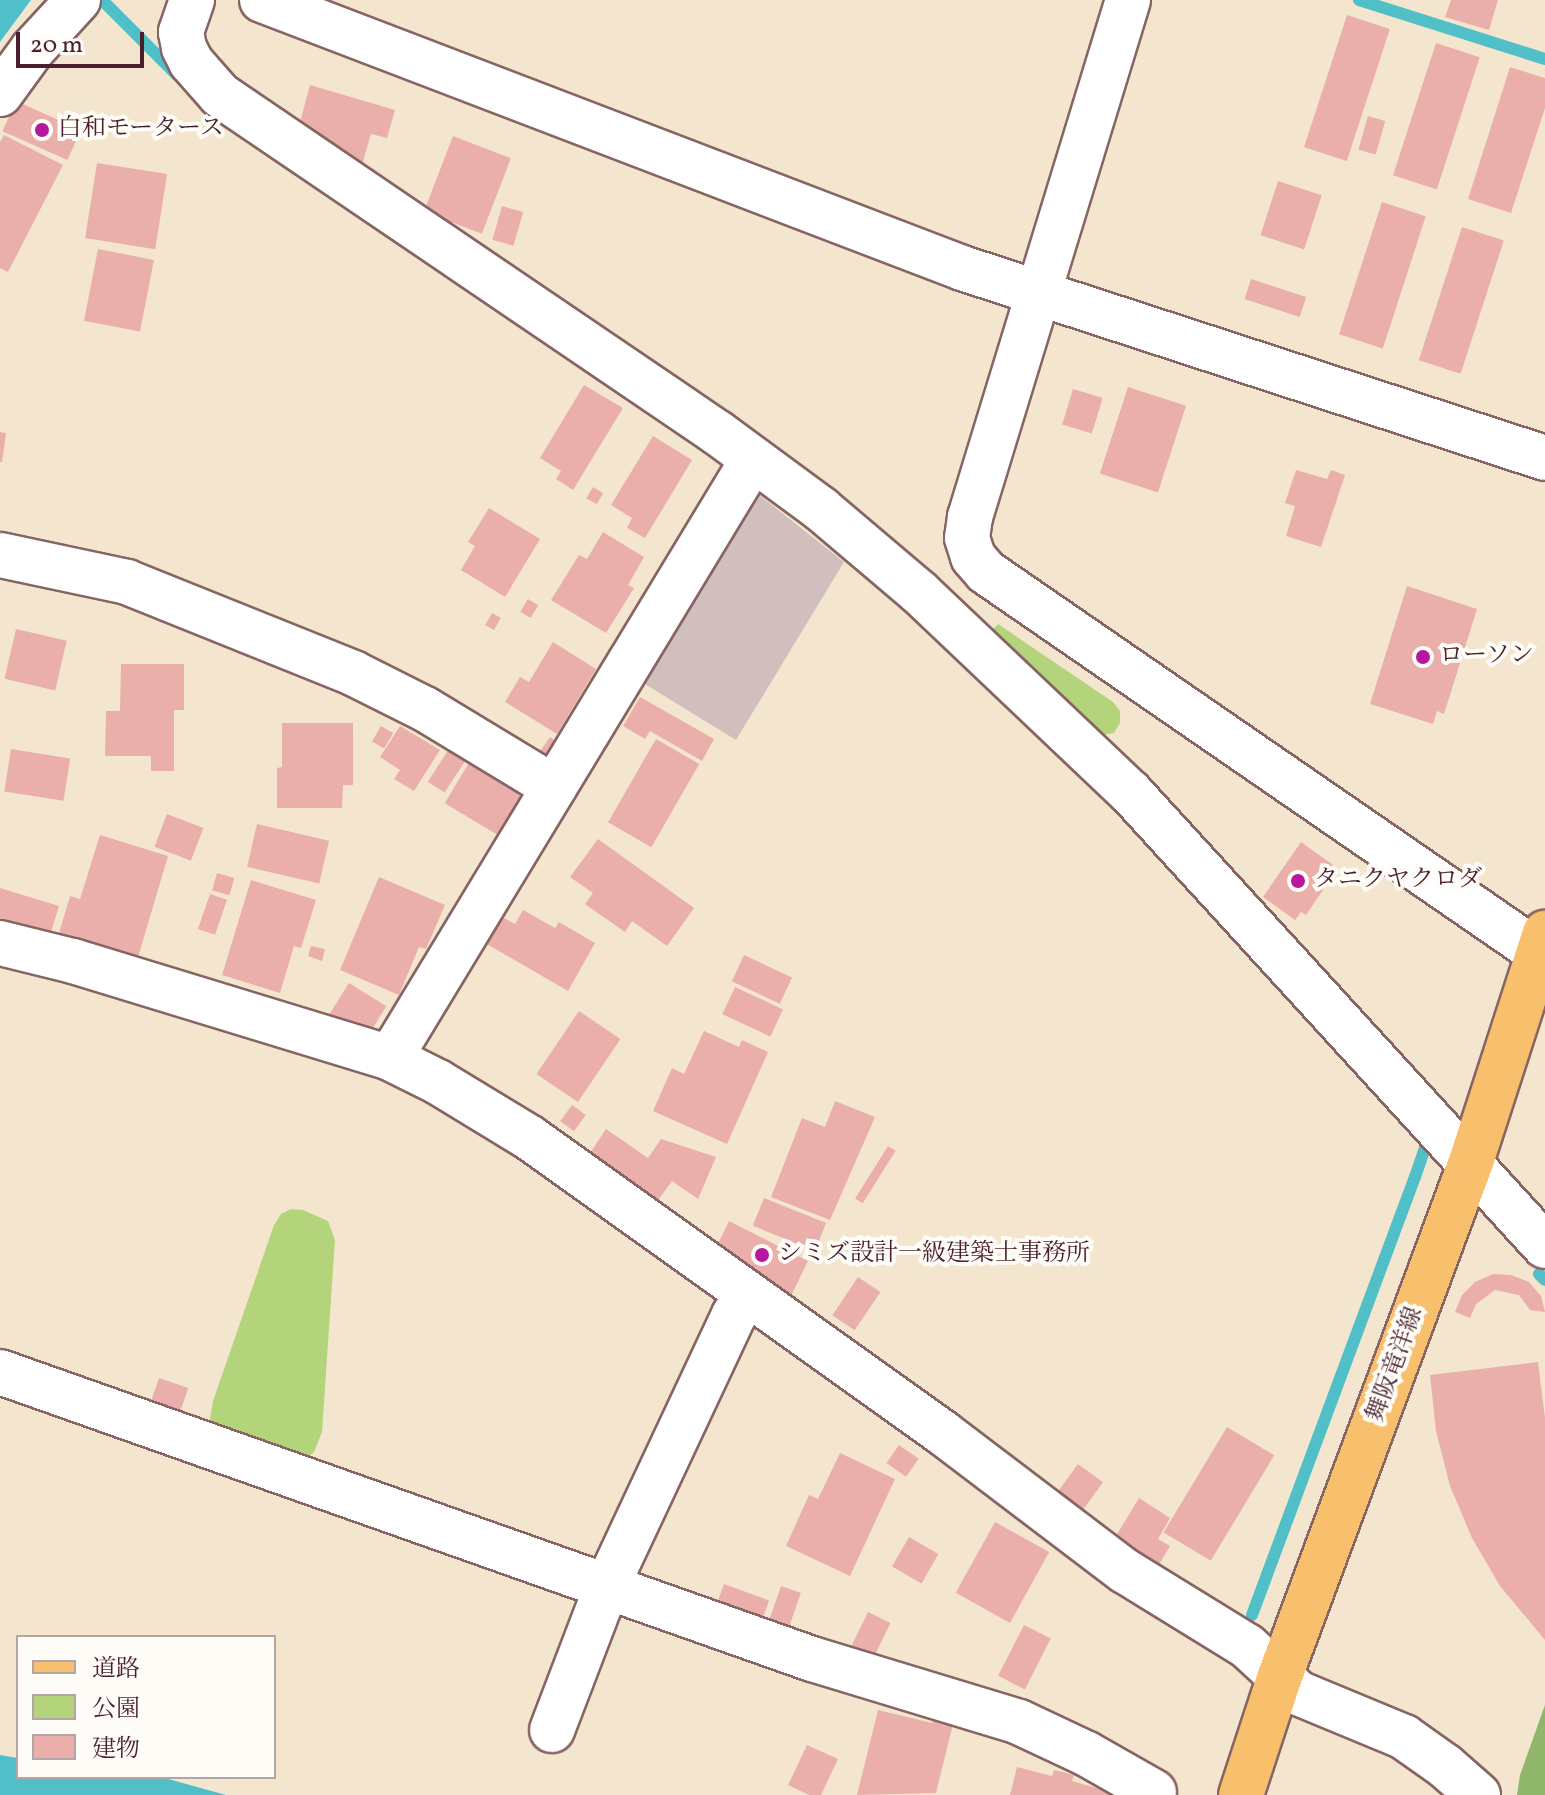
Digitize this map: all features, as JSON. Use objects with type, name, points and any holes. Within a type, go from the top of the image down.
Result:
[{"type":"main road","name":"舞阪竜洋線","points":[[1241,1795],[1280,1676],[1471,1162],[1543,947]]},
{"type":"street","points":[[0,94],[32,50],[78,0]]},
{"type":"street","points":[[192,0],[181,32],[184,48],[220,95],[753,459],[919,592],[1130,792],[1545,1246]]},
{"type":"street","points":[[262,0],[876,237],[1037,295],[1545,458]]},
{"type":"street","points":[[1128,0],[970,517],[967,538],[973,557],[999,581],[1543,947]]},
{"type":"street","points":[[390,1058],[753,459]]},
{"type":"street","points":[[0,555],[127,582],[353,673],[414,702],[554,787]]},
{"type":"street","points":[[0,943],[73,961],[390,1058],[450,1088],[530,1138],[943,1433],[1125,1571],[1247,1646],[1298,1693],[1404,1737],[1445,1766],[1478,1795]]},
{"type":"street","points":[[552,1730],[607,1586],[734,1315],[748,1294]]},
{"type":"street","points":[[0,1372],[812,1659],[1019,1722],[1087,1754],[1154,1792]]},
{"type":"shaded area","points":[[758,494],[844,562],[736,740],[635,678],[746,496]]},
{"type":"green space","points":[[998,624],[1113,702],[1120,711],[1120,723],[1114,733],[1102,735],[1093,730],[991,632]]},
{"type":"green space","points":[[291,1209],[303,1210],[328,1221],[335,1240],[322,1432],[314,1452],[301,1462],[217,1434],[210,1419],[213,1401],[274,1225],[281,1214]]},
{"type":"green space","points":[[1545,1705],[1545,1795],[1517,1795],[1520,1775]]},
{"type":"water","points":[[0,0],[31,0],[0,42]]},
{"type":"water","points":[[0,1755],[16,1758],[16,1779],[168,1779],[226,1795],[0,1795]]},
{"type":"building","points":[[1451,0],[1498,0],[1489,30],[1445,17]]},
{"type":"building","points":[[1347,15],[1390,29],[1347,161],[1304,147]]},
{"type":"building","points":[[1436,43],[1480,57],[1437,189],[1393,175]]},
{"type":"building","points":[[1510,67],[1545,78],[1545,108],[1511,213],[1468,199]]},
{"type":"building","points":[[310,85],[395,110],[387,138],[371,134],[361,168],[299,126]]},
{"type":"building","name":"白和モータース","points":[[16,101],[81,130],[67,160],[3,131]]},
{"type":"building","points":[[1368,116],[1385,121],[1376,155],[1358,150]]},
{"type":"building","points":[[4,135],[63,165],[8,272],[0,268],[0,142]]},
{"type":"building","points":[[453,136],[511,158],[482,234],[424,212]]},
{"type":"building","points":[[97,163],[167,174],[155,249],[85,238]]},
{"type":"building","points":[[1278,181],[1322,195],[1304,249],[1260,235]]},
{"type":"building","points":[[1382,202],[1426,216],[1383,348],[1339,334]]},
{"type":"building","points":[[502,206],[523,212],[514,246],[492,240]]},
{"type":"building","points":[[1462,227],[1504,241],[1461,374],[1419,360]]},
{"type":"building","points":[[98,249],[154,260],[140,332],[84,321]]},
{"type":"building","points":[[1251,279],[1306,297],[1300,317],[1245,299]]},
{"type":"building","points":[[584,385],[623,408],[573,490],[556,479],[561,471],[540,458]]},
{"type":"building","points":[[1128,387],[1186,406],[1158,492],[1100,474]]},
{"type":"building","points":[[1073,389],[1103,398],[1092,433],[1062,424]]},
{"type":"building","points":[[0,432],[6,433],[2,462],[0,462]]},
{"type":"building","points":[[653,436],[692,460],[645,538],[627,528],[632,518],[611,505]]},
{"type":"building","points":[[1296,470],[1327,479],[1331,470],[1345,475],[1321,547],[1286,536],[1295,506],[1285,503]]},
{"type":"building","points":[[593,487],[603,493],[597,504],[586,498]]},
{"type":"building","points":[[489,508],[540,539],[505,597],[461,570],[475,546],[468,542]]},
{"type":"building","points":[[603,532],[644,557],[628,585],[634,588],[606,633],[551,600],[579,555],[587,559]]},
{"type":"building","name":"ローソン","points":[[1407,586],[1477,609],[1444,714],[1437,711],[1433,724],[1370,704]]},
{"type":"building","points":[[528,599],[538,605],[531,618],[520,612]]},
{"type":"building","points":[[492,613],[501,618],[494,630],[485,625]]},
{"type":"building","points":[[16,629],[67,641],[55,690],[5,679]]},
{"type":"building","points":[[553,642],[596,669],[557,734],[505,702],[520,677],[529,682]]},
{"type":"building","points":[[121,664],[184,664],[184,710],[174,710],[174,771],[151,771],[151,756],[105,756],[106,711],[120,711]]},
{"type":"building","points":[[640,697],[714,739],[702,761],[650,731],[645,739],[623,726]]},
{"type":"building","points":[[282,723],[353,723],[353,785],[343,785],[342,808],[277,808],[277,768],[282,767]]},
{"type":"building","points":[[381,726],[393,733],[384,749],[372,742]]},
{"type":"building","points":[[400,726],[440,750],[414,791],[394,779],[400,770],[380,757]]},
{"type":"building","points":[[550,737],[560,744],[550,758],[540,751]]},
{"type":"building","points":[[656,739],[699,764],[651,847],[608,822]]},
{"type":"building","points":[[11,749],[70,758],[64,801],[4,791]]},
{"type":"building","points":[[449,749],[466,760],[445,793],[428,782]]},
{"type":"building","points":[[473,756],[527,788],[499,836],[445,803]]},
{"type":"building","points":[[167,814],[203,828],[191,861],[154,847]]},
{"type":"building","points":[[257,824],[329,841],[319,884],[247,867]]},
{"type":"building","points":[[100,835],[168,856],[136,964],[57,940],[70,896],[80,899]]},
{"type":"building","points":[[598,839],[694,908],[667,946],[632,921],[625,932],[585,904],[593,893],[570,877]]},
{"type":"building","points":[[1301,842],[1333,865],[1320,883],[1325,887],[1306,915],[1301,912],[1295,920],[1263,897]]},
{"type":"building","points":[[217,873],[234,878],[229,895],[212,890]]},
{"type":"building","points":[[379,877],[445,905],[426,949],[419,947],[399,995],[340,970]]},
{"type":"building","points":[[251,880],[316,900],[301,948],[294,946],[280,993],[222,975]]},
{"type":"building","points":[[0,888],[59,906],[47,945],[0,930]]},
{"type":"building","points":[[210,894],[227,900],[215,935],[198,929]]},
{"type":"building","points":[[523,910],[555,928],[559,922],[595,943],[568,991],[478,939],[493,912],[515,924]]},
{"type":"building","points":[[311,946],[325,949],[322,961],[308,956]]},
{"type":"building","points":[[744,955],[792,977],[780,1004],[732,981]]},
{"type":"building","points":[[349,983],[386,1006],[366,1039],[328,1016]]},
{"type":"building","points":[[735,987],[783,1009],[770,1037],[722,1014]]},
{"type":"building","points":[[579,1011],[620,1039],[578,1102],[537,1074]]},
{"type":"building","points":[[704,1031],[739,1047],[742,1040],[768,1052],[727,1144],[653,1111],[672,1068],[684,1074]]},
{"type":"building","points":[[835,1101],[875,1117],[830,1220],[771,1197],[802,1118],[825,1127]]},
{"type":"building","points":[[572,1105],[586,1115],[574,1131],[560,1121]]},
{"type":"building","points":[[606,1129],[648,1158],[661,1139],[716,1157],[698,1199],[672,1181],[653,1207],[586,1159]]},
{"type":"building","points":[[888,1146],[896,1151],[863,1203],[855,1199]]},
{"type":"building","points":[[764,1198],[826,1223],[815,1251],[753,1226]]},
{"type":"building","points":[[729,1221],[808,1261],[788,1302],[748,1272],[750,1267],[716,1248]]},
{"type":"building","points":[[1493,1274],[1511,1275],[1529,1282],[1541,1296],[1545,1312],[1530,1310],[1519,1295],[1495,1290],[1476,1304],[1470,1318],[1455,1312],[1462,1295],[1475,1282]]},
{"type":"building","points":[[858,1277],[880,1292],[855,1330],[832,1315]]},
{"type":"building","points":[[1538,1362],[1545,1418],[1545,1640],[1500,1586],[1472,1538],[1450,1486],[1436,1431],[1430,1375]]},
{"type":"building","points":[[159,1378],[188,1388],[177,1421],[148,1411]]},
{"type":"building","points":[[1227,1427],[1274,1455],[1211,1561],[1164,1532]]},
{"type":"building","points":[[899,1445],[919,1459],[906,1477],[886,1463]]},
{"type":"building","points":[[840,1453],[895,1479],[850,1576],[786,1546],[809,1495],[818,1499]]},
{"type":"building","points":[[1078,1464],[1103,1482],[1082,1511],[1057,1493]]},
{"type":"building","points":[[1139,1498],[1170,1518],[1158,1539],[1170,1546],[1157,1568],[1113,1541]]},
{"type":"building","points":[[995,1522],[1049,1552],[1010,1623],[956,1593]]},
{"type":"building","points":[[909,1537],[938,1554],[921,1583],[892,1566]]},
{"type":"building","points":[[724,1584],[769,1600],[760,1626],[715,1609]]},
{"type":"building","points":[[781,1586],[801,1593],[788,1630],[768,1623]]},
{"type":"building","points":[[868,1612],[890,1623],[872,1661],[850,1650]]},
{"type":"building","points":[[1024,1625],[1051,1639],[1025,1689],[998,1676]]},
{"type":"building","points":[[878,1710],[932,1723],[934,1719],[953,1724],[936,1793],[857,1795]]},
{"type":"building","points":[[807,1745],[838,1759],[821,1795],[809,1795],[788,1785]]},
{"type":"building","points":[[1017,1767],[1052,1776],[1054,1770],[1074,1775],[1072,1781],[1121,1795],[1010,1795]]},
{"type":"waterway","points":[[102,0],[178,76]]},
{"type":"waterway","points":[[1359,0],[1545,59]]},
{"type":"waterway","points":[[1252,1615],[1427,1143],[1421,1136]]},
{"type":"waterway","points":[[1539,1274],[1545,1280]]},
{"type":"place","name":"白和モータース","points":[[42,130]]},
{"type":"place","name":"ローソン","points":[[1423,657]]},
{"type":"place","name":"タニクヤクロダ","points":[[1298,881]]},
{"type":"place","name":"シミズ設計一級建築士事務所","points":[[762,1255]]}]
